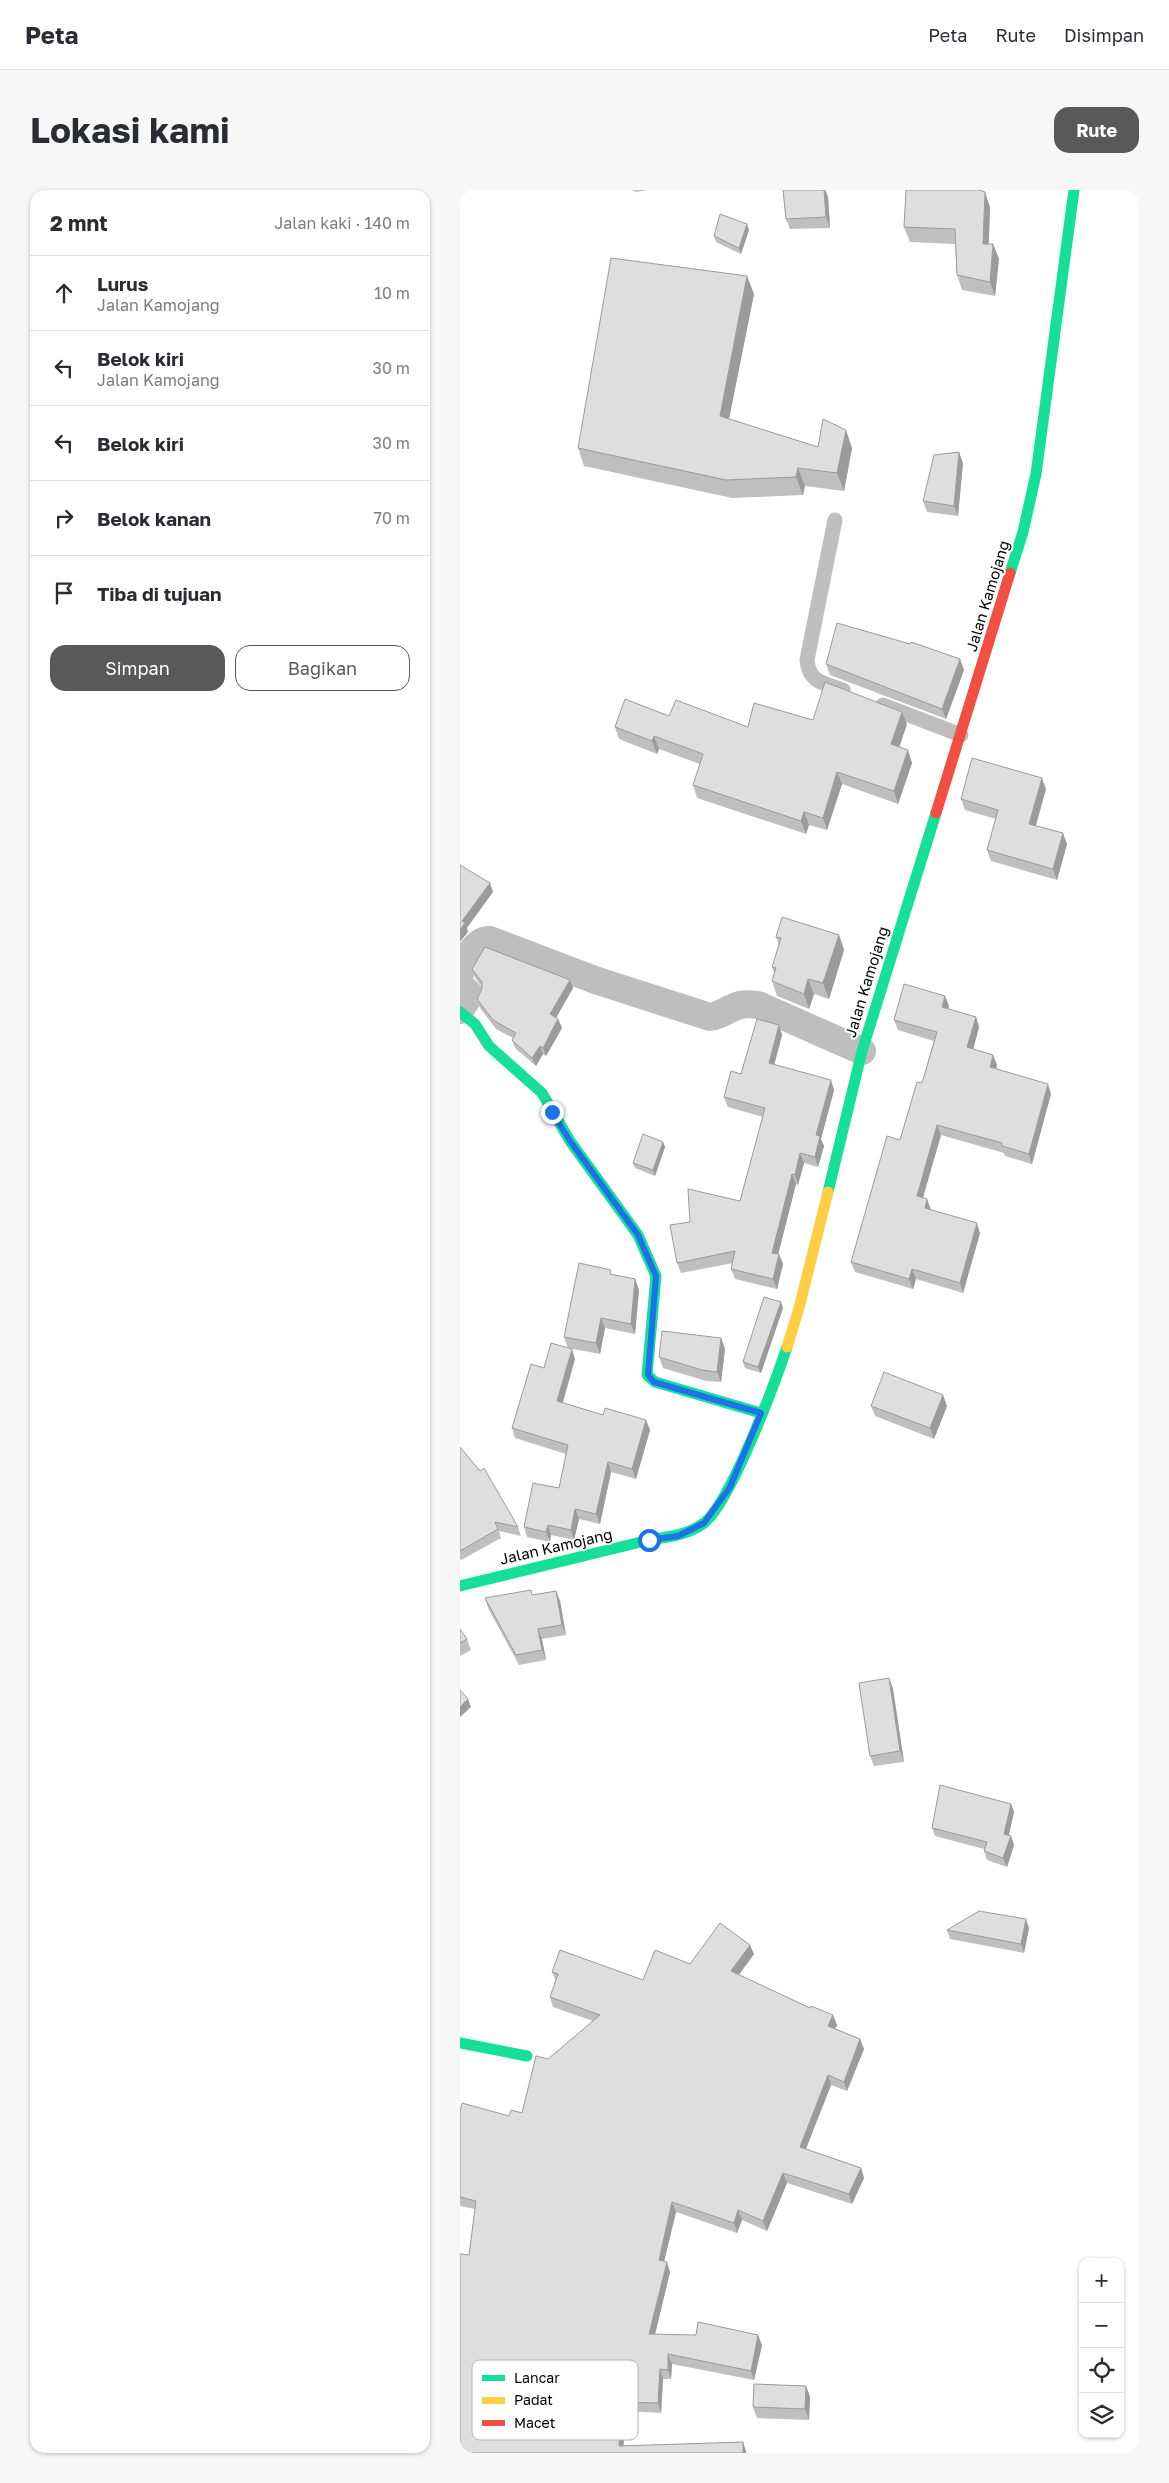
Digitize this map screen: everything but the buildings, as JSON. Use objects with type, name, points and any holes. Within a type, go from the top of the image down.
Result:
[{"type":"main road","name":"Jalan Kamojang","points":[[460,1586],[649,1540],[664,1540],[683,1534],[704,1523],[730,1487],[782,1362],[799,1308],[848,1118],[862,1051],[1024,532],[1034,482],[1074,190]]},
{"type":"main road","points":[[460,1011],[475,1024],[489,1046],[542,1094],[570,1141],[638,1235],[656,1276],[648,1375],[654,1382],[761,1413]]},
{"type":"main road","points":[[460,2043],[527,2056]]},
{"type":"street","points":[[460,972],[477,943],[484,939],[490,940],[595,980],[710,1017],[735,1005],[745,1003],[758,1005],[862,1051]]},
{"type":"street","points":[[460,982],[461,986],[470,995],[460,1011]]},
{"type":"lane","points":[[834,520],[808,660],[808,669],[816,680],[961,735]]},
{"type":"traffic: fast","points":[[1010,573],[1023,532],[1036,474],[1074,190]]},
{"type":"traffic: fast","points":[[828,1192],[862,1051],[936,813]]},
{"type":"traffic: fast","points":[[460,1012],[475,1024],[489,1046],[542,1093],[570,1141],[638,1235],[656,1276],[647,1375],[655,1382],[761,1413]]},
{"type":"traffic: fast","points":[[460,1586],[649,1540],[678,1535],[704,1523],[715,1511],[739,1468],[763,1413],[787,1347]]},
{"type":"traffic: fast","points":[[460,2043],[527,2056]]},
{"type":"traffic: slow","points":[[787,1347],[799,1308],[828,1192]]},
{"type":"traffic: jam","points":[[936,813],[1010,573]]},
{"type":"route","points":[[552,1112],[596,1180],[638,1235],[656,1276],[653,1328],[647,1369],[651,1380],[761,1413],[730,1487],[704,1523],[678,1536],[664,1540],[649,1540]]}]
